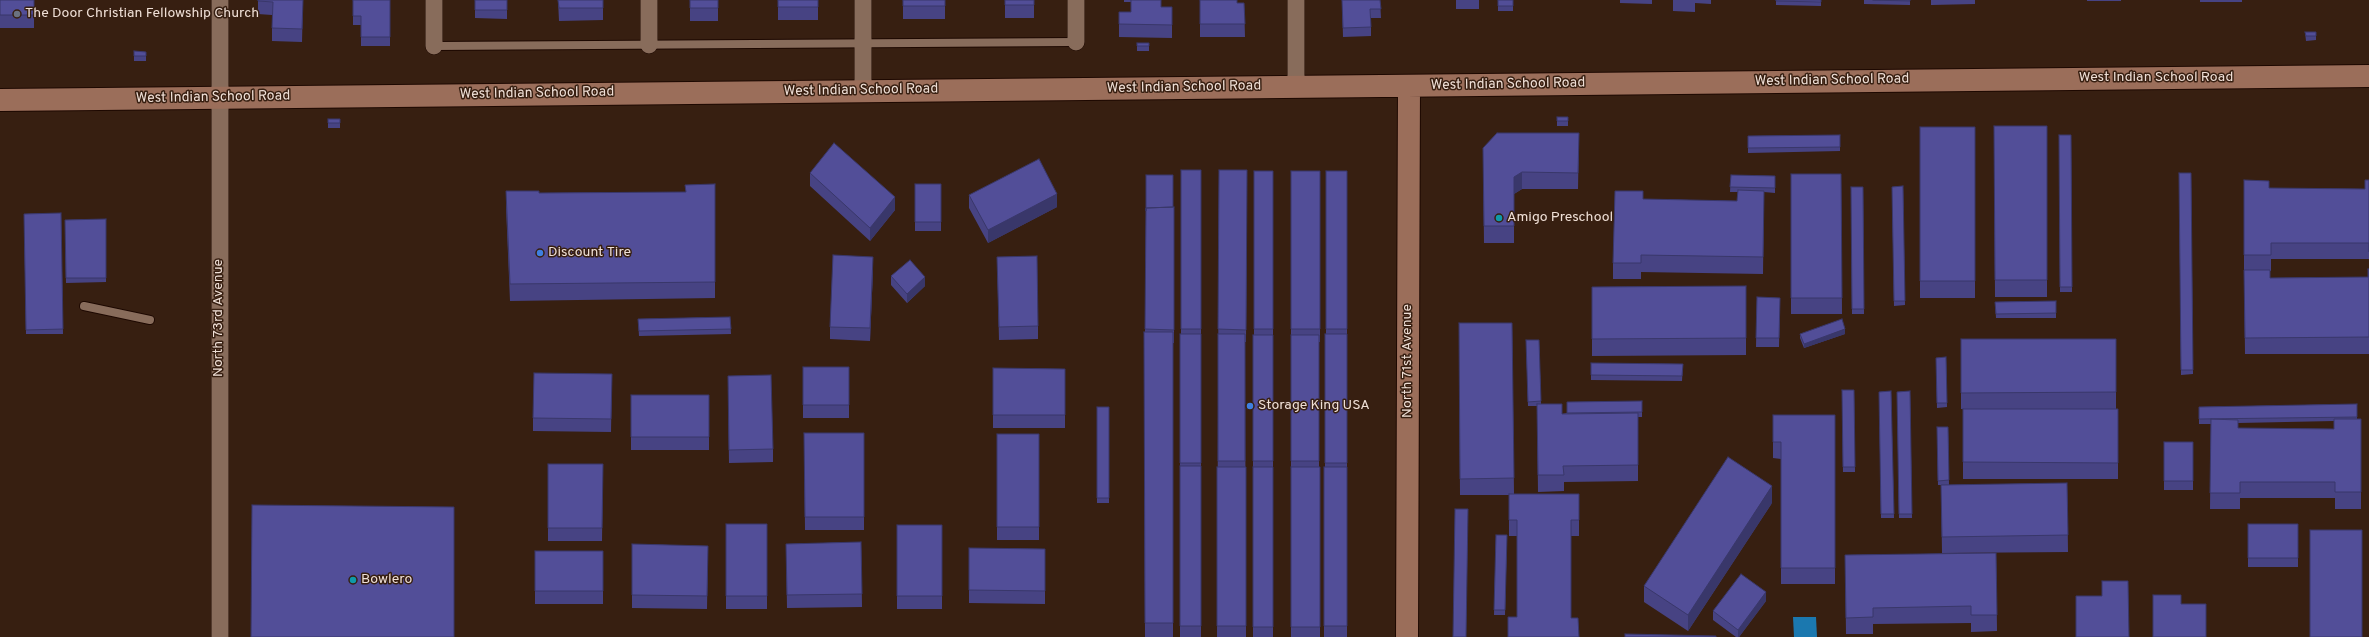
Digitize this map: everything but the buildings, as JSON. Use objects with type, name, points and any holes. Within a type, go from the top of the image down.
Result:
[{"type":"main road","name":"West Indian School Road","points":[[0,100],[863,90],[2369,76]]},
{"type":"main road","name":"North 71st Avenue","points":[[1407,637],[1409,86]]},
{"type":"street","name":"North 73rd Avenue","points":[[220,0],[220,637]]},
{"type":"street","points":[[434,0],[434,46]]},
{"type":"street","points":[[649,0],[649,45]]},
{"type":"street","points":[[863,0],[863,90]]},
{"type":"street","points":[[1076,0],[1076,42]]},
{"type":"street","points":[[1296,0],[1296,87]]},
{"type":"lane","points":[[434,46],[1076,42]]},
{"type":"lane","points":[[84,306],[150,320]]},
{"type":"water","points":[[1793,617],[1816,617],[1817,637],[1794,637]]},
{"type":"place","name":"The Door Christian Fellowship Church","points":[[17,14]]},
{"type":"place","name":"Amigo Preschool","points":[[1499,218]]},
{"type":"place","name":"Discount Tire","points":[[540,253]]},
{"type":"place","name":"Storage King USA","points":[[1250,406]]},
{"type":"place","name":"Bowlero","points":[[353,580]]}]
